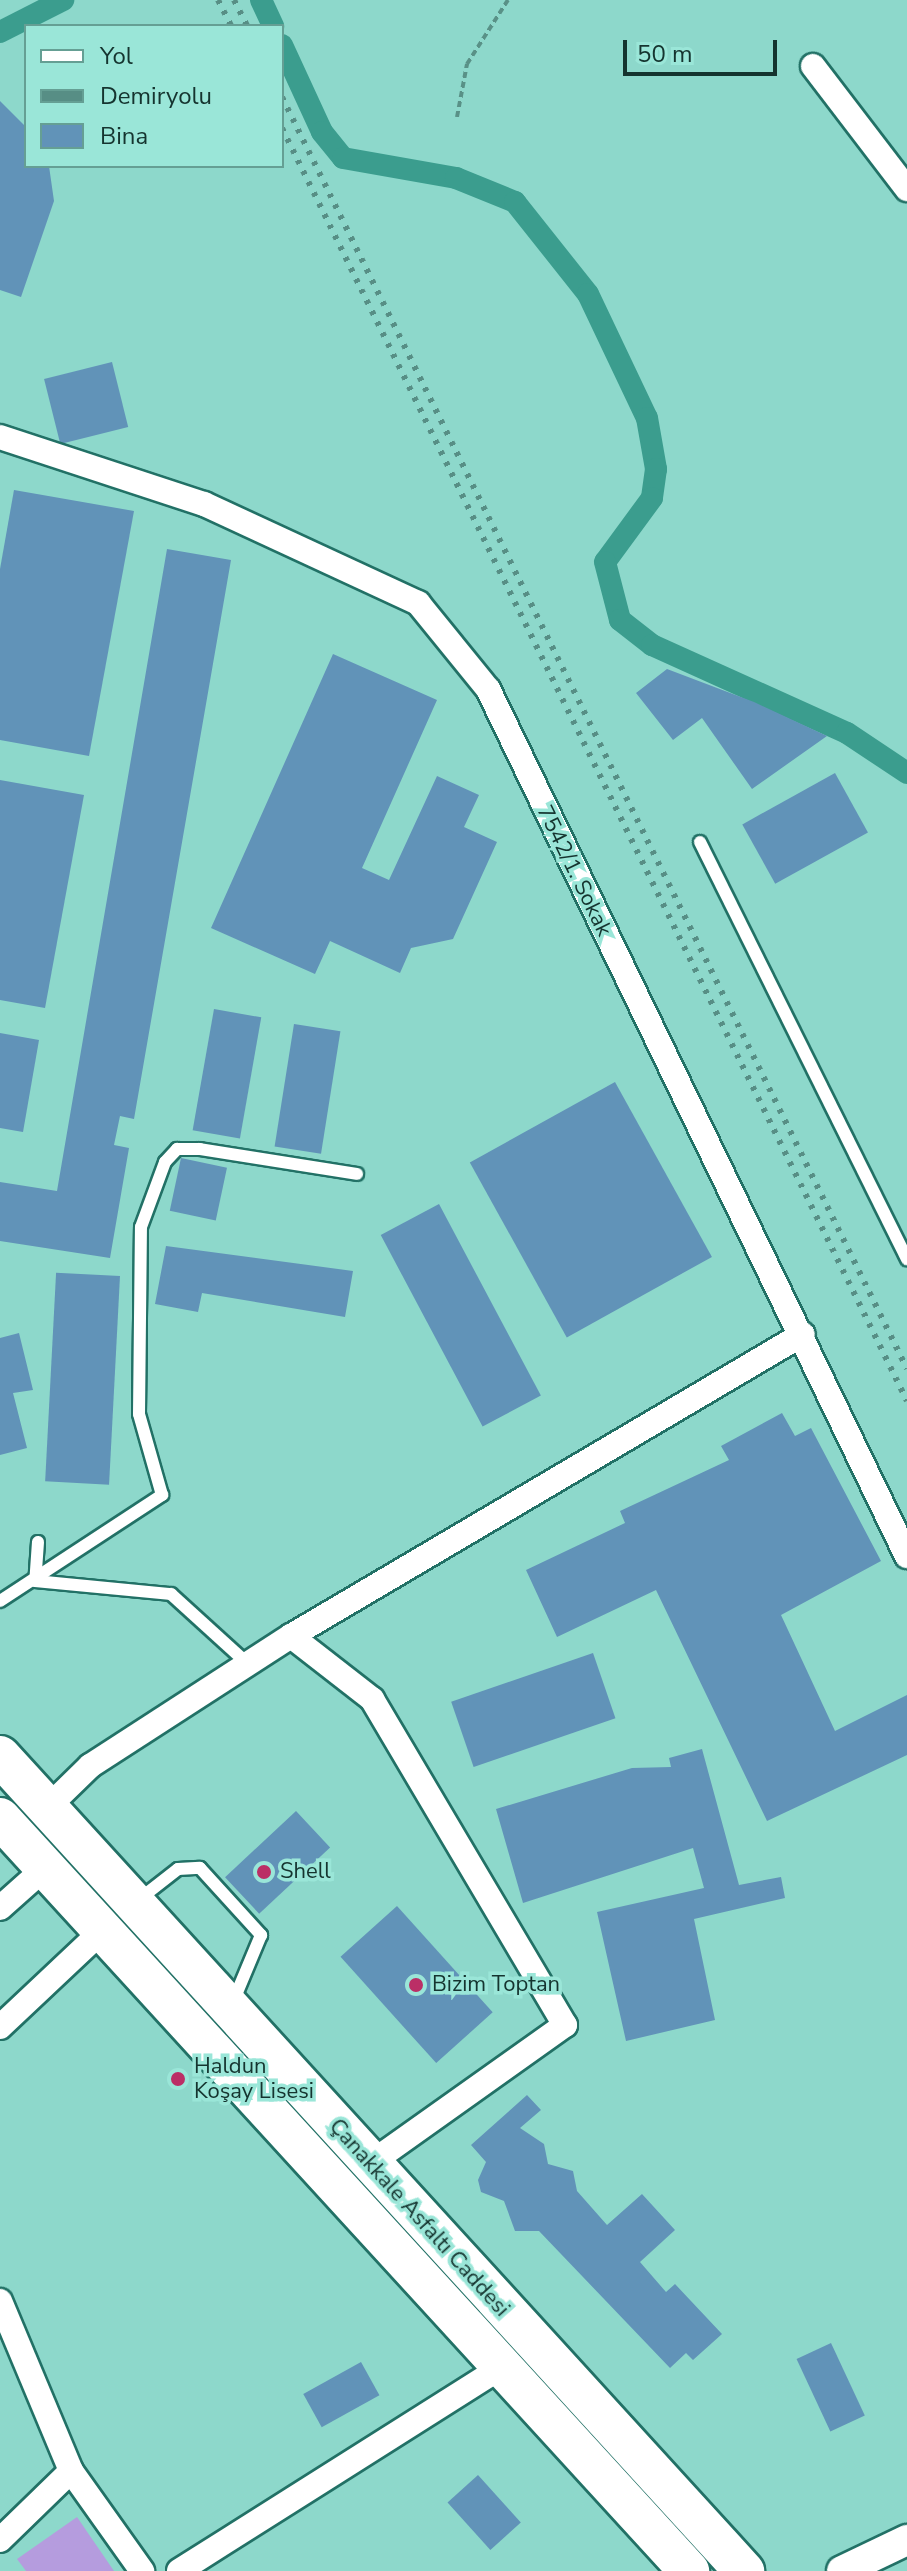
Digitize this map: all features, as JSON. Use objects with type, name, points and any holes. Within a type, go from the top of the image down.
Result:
[{"type":"highway","name":"Çanakkale Asfaltı Caddesi","points":[[0,1756],[744,2571]]},
{"type":"highway","name":"Çanakkale Asfaltı Caddesi","points":[[0,1818],[689,2571]]},
{"type":"street","points":[[813,66],[907,189]]},
{"type":"street","name":"7542/1. Sokak","points":[[0,437],[204,504],[418,603],[488,689],[803,1334],[907,1556]]},
{"type":"street","points":[[47,1808],[90,1766],[291,1636],[803,1334]]},
{"type":"street","points":[[291,1636],[372,1699],[565,2025],[371,2163]]},
{"type":"street","points":[[0,1908],[46,1867]]},
{"type":"street","points":[[0,2027],[104,1929]]},
{"type":"street","points":[[0,2301],[71,2471],[142,2571]]},
{"type":"street","points":[[179,2571],[502,2367]]},
{"type":"street","points":[[0,2540],[71,2471]]},
{"type":"street","points":[[842,2571],[907,2540]]},
{"type":"lane","points":[[700,842],[907,1259]]},
{"type":"lane","points":[[0,1601],[35,1581],[162,1495],[139,1398],[141,1227],[165,1162],[177,1149],[200,1149],[357,1174]]},
{"type":"lane","points":[[35,1581],[38,1542]]},
{"type":"lane","points":[[35,1581],[171,1594],[248,1664]]},
{"type":"lane","points":[[134,1904],[178,1869],[200,1868],[261,1935],[230,2009]]},
{"type":"path","points":[[457,117],[467,64],[508,0]]},
{"type":"shaded area","points":[[77,2517],[114,2571],[26,2571],[17,2559]]},
{"type":"building","points":[[0,101],[24,125],[24,168],[49,168],[54,201],[21,297],[0,290]]},
{"type":"building","points":[[112,362],[128,427],[60,444],[44,379]]},
{"type":"building","points":[[14,490],[134,511],[89,756],[0,740],[0,569]]},
{"type":"building","points":[[167,549],[231,560],[134,1119],[120,1116],[114,1145],[129,1148],[110,1258],[0,1241],[0,1182],[57,1191]]},
{"type":"building","points":[[333,654],[437,700],[362,868],[389,880],[437,776],[479,795],[464,827],[497,842],[453,939],[411,948],[400,973],[330,941],[315,974],[211,928]]},
{"type":"building","points":[[667,669],[754,702],[827,736],[752,789],[702,718],[673,740],[636,693]]},
{"type":"building","points":[[835,773],[868,832],[775,884],[742,824]]},
{"type":"building","points":[[0,780],[84,795],[45,1008],[0,1000]]},
{"type":"building","points":[[214,1009],[261,1017],[240,1138],[193,1130]]},
{"type":"building","points":[[294,1024],[340,1031],[321,1154],[275,1146]]},
{"type":"building","points":[[0,1033],[39,1040],[23,1132],[0,1128]]},
{"type":"building","points":[[615,1082],[712,1257],[567,1337],[470,1162]]},
{"type":"building","points":[[181,1158],[227,1168],[216,1221],[170,1211]]},
{"type":"building","points":[[439,1204],[541,1396],[483,1427],[381,1235]]},
{"type":"building","points":[[166,1246],[353,1271],[345,1317],[202,1293],[198,1312],[155,1304]]},
{"type":"building","points":[[56,1273],[120,1276],[109,1485],[45,1481]]},
{"type":"building","points":[[19,1333],[33,1390],[13,1393],[27,1448],[0,1455],[0,1338]]},
{"type":"building","points":[[782,1413],[795,1436],[811,1428],[881,1561],[781,1615],[835,1731],[907,1695],[907,1755],[767,1821],[656,1590],[557,1637],[526,1570],[625,1523],[620,1511],[729,1460],[721,1446]]},
{"type":"building","points":[[593,1653],[615,1718],[474,1767],[451,1702]]},
{"type":"building","points":[[702,1749],[739,1885],[781,1877],[785,1898],[694,1919],[715,2020],[626,2041],[597,1912],[704,1888],[693,1848],[523,1903],[496,1809],[632,1768],[671,1767],[669,1758]]},
{"type":"building","points":[[296,1811],[330,1848],[259,1914],[225,1877]]},
{"type":"building","name":"Bizim Toptan","points":[[397,1906],[493,2012],[436,2063],[341,1957]]},
{"type":"building","points":[[527,2095],[541,2110],[520,2128],[544,2144],[548,2164],[573,2171],[577,2191],[607,2225],[642,2194],[675,2230],[640,2262],[666,2292],[675,2284],[722,2334],[693,2360],[686,2353],[670,2368],[539,2231],[515,2231],[504,2201],[481,2192],[478,2180],[486,2162],[471,2145]]},
{"type":"building","points":[[831,2343],[865,2416],[830,2432],[797,2359]]},
{"type":"building","points":[[361,2362],[379,2395],[322,2427],[303,2394]]},
{"type":"building","points":[[478,2475],[521,2523],[490,2550],[448,2502]]},
{"type":"waterway","points":[[0,32],[63,0]]},
{"type":"waterway","points":[[261,0],[272,24]]},
{"type":"waterway","points":[[284,49],[322,132],[343,158],[456,178],[515,202],[588,294],[647,418],[656,469],[652,498],[605,562],[620,620],[652,645],[847,733],[907,773]]},
{"type":"railway","points":[[218,0],[230,24]]},
{"type":"railway","points":[[234,0],[246,24]]},
{"type":"railway","points":[[284,101],[907,1369]]},
{"type":"railway","points":[[284,132],[907,1401]]},
{"type":"place","name":"Shell","points":[[264,1872]]},
{"type":"place","name":"Bizim Toptan","points":[[416,1985]]},
{"type":"place","name":"Haldun Koşay Lisesi","points":[[178,2079]]}]
